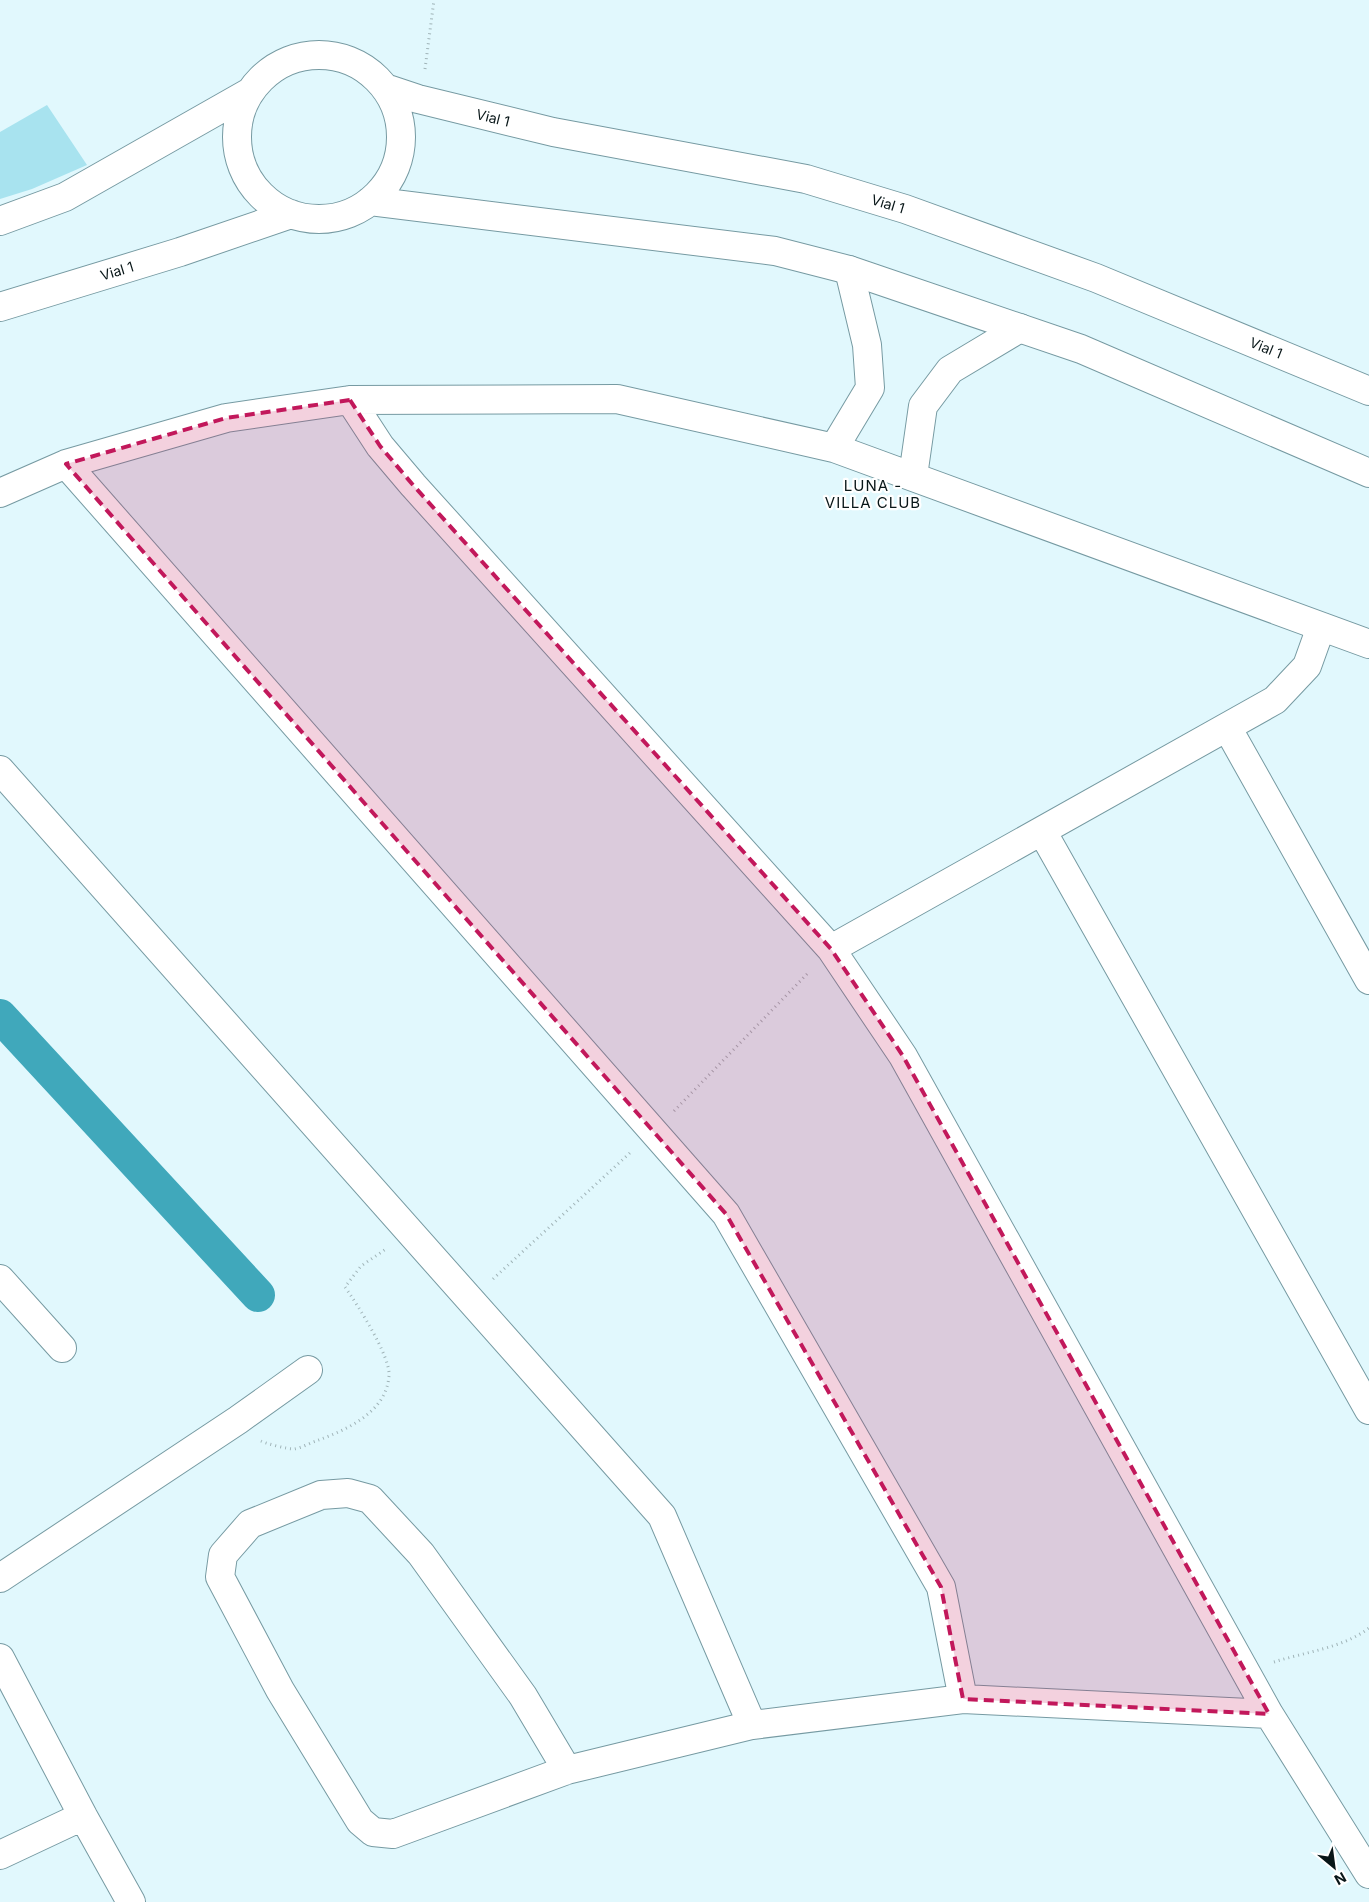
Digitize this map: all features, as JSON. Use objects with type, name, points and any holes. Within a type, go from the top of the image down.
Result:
[{"type":"street","points":[[317,55],[343,58],[367,70],[385,88],[397,111],[401,135],[398,160],[387,183],[370,201],[346,215],[318,219],[291,214],[269,203],[252,185],[240,163],[236,139],[240,114],[250,92],[268,72],[291,60],[317,55]]},
{"type":"street","name":"Vial 1","points":[[385,88],[418,99],[553,132],[806,179],[905,209],[1096,278],[1369,391]]},
{"type":"street","points":[[0,221],[65,197],[250,92]]},
{"type":"street","points":[[370,201],[776,251],[849,270],[1080,349],[1369,473]]},
{"type":"street","name":"Vial 1","points":[[0,306],[180,252],[291,214]]},
{"type":"street","points":[[834,448],[870,388],[866,345],[849,270]]},
{"type":"street","points":[[913,476],[923,406],[950,370],[1020,328]]},
{"type":"street","points":[[0,493],[66,464],[226,418],[350,400],[617,399],[834,448],[1369,644]]},
{"type":"street","points":[[350,400],[380,446],[413,485],[831,949],[903,1056],[1247,1671],[1269,1714],[1369,1874]]},
{"type":"street","points":[[66,464],[726,1214],[941,1586],[963,1699]]},
{"type":"street","points":[[831,949],[1275,700],[1306,666],[1321,626]]},
{"type":"street","points":[[1227,728],[1369,980]]},
{"type":"street","points":[[0,770],[662,1516],[752,1725]]},
{"type":"street","points":[[1042,831],[1369,1410]]},
{"type":"street","points":[[0,1279],[62,1348]]},
{"type":"street","points":[[0,1578],[238,1420],[308,1370]]},
{"type":"street","points":[[567,1770],[522,1696],[432,1570],[370,1499],[348,1494],[321,1495],[250,1524],[223,1555],[220,1577],[280,1690],[360,1821],[373,1832],[393,1834],[567,1770],[752,1725],[963,1699],[1269,1714]]},
{"type":"street","points":[[0,1658],[83,1816],[131,1902]]},
{"type":"street","points":[[0,1855],[83,1816]]},
{"type":"path","points":[[418,99],[426,64],[434,0]]},
{"type":"path","points":[[238,1420],[263,1442],[295,1449],[333,1435],[361,1420],[381,1400],[390,1375],[383,1352],[345,1287],[361,1266],[410,1232]]},
{"type":"path","points":[[1247,1671],[1339,1643],[1369,1628]]},
{"type":"highlighted area","points":[[350,400],[380,446],[413,485],[831,949],[903,1056],[1269,1714],[963,1699],[941,1587],[726,1214],[66,464],[226,418]]},
{"type":"shaded area","points":[[47,105],[87,165],[32,189],[0,199],[0,132]]},
{"type":"waterway","points":[[0,1016],[258,1295]]},
{"type":"district","name":"LUNA - VILLA CLUB","points":[[873,494]]}]
